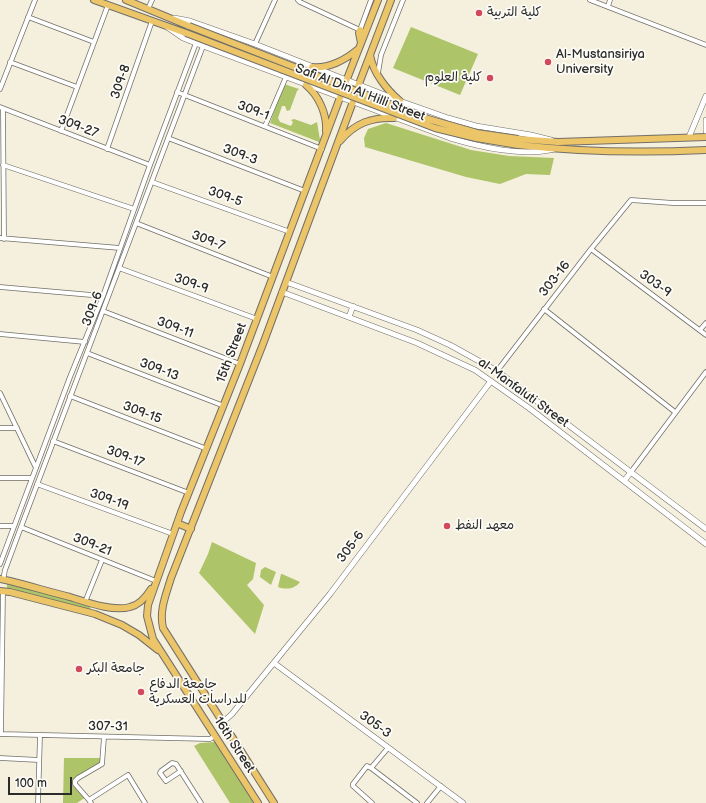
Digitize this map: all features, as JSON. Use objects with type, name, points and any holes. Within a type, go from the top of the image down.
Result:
[{"type":"main road","name":"Safi Al Din Al Hilli Street","points":[[94,0],[186,33],[435,128],[471,137],[518,142],[706,137]]},
{"type":"main road","name":"Safi Al Din Al Hilli Street","points":[[126,0],[188,26],[428,119],[477,133],[555,149],[594,151],[706,150]]},
{"type":"main road","points":[[346,82],[378,0]]},
{"type":"main road","points":[[358,87],[391,0]]},
{"type":"main road","points":[[360,30],[360,46]]},
{"type":"main road","points":[[312,67],[318,68],[330,65],[347,57],[360,46]]},
{"type":"main road","points":[[370,53],[371,61],[386,88],[400,101]]},
{"type":"main road","points":[[306,85],[317,96],[320,104],[327,130],[325,138]]},
{"type":"main road","name":"15th Street","points":[[147,616],[148,605],[177,523],[291,232],[341,96]]},
{"type":"main road","name":"15th Street","points":[[161,616],[162,605],[171,578],[192,529],[353,101]]},
{"type":"main road","points":[[338,144],[350,130],[366,121],[383,117],[394,118]]},
{"type":"main road","points":[[177,523],[192,529]]},
{"type":"main road","points":[[156,581],[146,597],[135,606],[129,608],[97,605],[2,580],[1,591],[95,614],[122,625],[139,635],[161,652]]},
{"type":"main road","points":[[51,603],[54,593]]},
{"type":"main road","points":[[95,614],[97,605]]},
{"type":"main road","name":"16th Street","points":[[147,616],[153,638],[161,652],[258,803]]},
{"type":"main road","name":"16th Street","points":[[161,616],[163,628],[274,803]]},
{"type":"main road","points":[[232,761],[243,754]]},
{"type":"street","points":[[0,89],[35,0]]},
{"type":"street","points":[[148,9],[152,0]]},
{"type":"street","points":[[255,44],[275,0]]},
{"type":"street","points":[[298,0],[360,30],[371,0]]},
{"type":"street","points":[[378,75],[381,55],[402,0]]},
{"type":"street","points":[[590,0],[706,45]]},
{"type":"street","points":[[608,6],[610,0]]},
{"type":"street","points":[[61,131],[108,5]]},
{"type":"street","points":[[28,17],[94,42]]},
{"type":"street","name":"Safi Al Din Al Hilli Street","points":[[170,18],[190,21],[255,44],[358,87],[400,101],[445,119],[531,135],[558,142]]},
{"type":"street","name":"309-8","points":[[108,149],[152,21]]},
{"type":"street","name":"Safi Al Din Al Hilli Street","points":[[166,26],[174,33],[203,46],[306,85],[341,96],[394,118],[469,143],[533,152],[555,149]]},
{"type":"street","name":"309-6","points":[[0,564],[70,377],[103,296],[158,141],[196,43]]},
{"type":"street","name":"309-6","points":[[2,580],[76,379],[203,46]]},
{"type":"street","points":[[10,62],[77,87]]},
{"type":"street","points":[[265,126],[286,77]]},
{"type":"street","name":"309-1","points":[[177,92],[322,149]]},
{"type":"street","points":[[689,137],[705,103],[706,96]]},
{"type":"street","points":[[2,108],[2,146],[4,165],[2,238],[120,248]]},
{"type":"street","name":"309-27","points":[[2,108],[150,166]]},
{"type":"street","points":[[706,120],[706,131]]},
{"type":"street","name":"309-3","points":[[168,138],[305,191]]},
{"type":"street","points":[[158,141],[166,144]]},
{"type":"street","points":[[4,165],[133,212],[139,216]]},
{"type":"street","name":"309-5","points":[[152,182],[291,232]]},
{"type":"street","name":"303-16","points":[[497,371],[630,200],[673,203],[706,202]]},
{"type":"street","name":"309-7","points":[[136,223],[273,277]]},
{"type":"street","name":"303-9","points":[[591,249],[706,335]]},
{"type":"street","name":"309-9","points":[[119,268],[257,318]]},
{"type":"street","name":"al-Manfaluti Street","points":[[286,282],[417,330],[454,347],[497,371],[706,529]]},
{"type":"street","points":[[0,287],[103,296]]},
{"type":"street","name":"al-Manfaluti Street","points":[[282,292],[439,352],[475,370],[529,408],[706,544]]},
{"type":"street","points":[[349,317],[353,306]]},
{"type":"street","points":[[544,309],[675,412]]},
{"type":"street","name":"309-11","points":[[103,311],[240,364]]},
{"type":"street","points":[[700,330],[706,323]]},
{"type":"street","points":[[0,334],[85,342]]},
{"type":"street","points":[[439,352],[444,348],[444,342]]},
{"type":"street","points":[[448,357],[449,351],[454,347]]},
{"type":"street","name":"309-13","points":[[87,353],[224,406]]},
{"type":"street","points":[[624,481],[706,372]]},
{"type":"street","points":[[70,377],[76,379]]},
{"type":"street","name":"305-6","points":[[223,722],[233,713],[330,594],[492,381]]},
{"type":"street","points":[[0,393],[36,468]]},
{"type":"street","name":"309-15","points":[[70,396],[207,449]]},
{"type":"street","points":[[529,408],[536,400]]},
{"type":"street","points":[[0,428],[17,428]]},
{"type":"street","name":"309-17","points":[[53,441],[189,493]]},
{"type":"street","points":[[0,478],[32,478]]},
{"type":"street","name":"309-19","points":[[37,484],[173,534]]},
{"type":"street","points":[[24,497],[31,500]]},
{"type":"street","points":[[0,526],[14,526]]},
{"type":"street","name":"309-21","points":[[21,527],[156,581]]},
{"type":"street","points":[[86,602],[102,560]]},
{"type":"street","points":[[0,734],[1,591]]},
{"type":"street","name":"305-3","points":[[274,663],[463,803]]},
{"type":"street","name":"307-31","points":[[0,734],[210,739],[215,736]]},
{"type":"street","points":[[38,803],[40,735]]},
{"type":"street","points":[[104,737],[102,764],[78,778],[75,781],[75,784],[90,802],[128,775],[145,803]]},
{"type":"street","points":[[371,768],[388,748]]},
{"type":"street","points":[[0,758],[39,760]]},
{"type":"street","points":[[181,771],[166,780],[160,773],[174,763],[176,764],[181,771],[201,803]]},
{"type":"street","points":[[372,803],[353,788],[366,767],[369,766],[416,803]]},
{"type":"street","points":[[427,803],[441,786]]},
{"type":"green space","points":[[411,27],[478,54],[460,95],[393,68]]},
{"type":"green space","points":[[284,84],[299,89],[290,110],[287,111],[285,106],[282,106],[278,118],[280,122],[291,126],[293,122],[291,120],[294,119],[311,125],[317,122],[319,142],[270,123]]},
{"type":"green space","points":[[386,123],[471,150],[509,156],[554,158],[550,175],[526,174],[500,184],[466,177],[365,147],[364,138],[368,129]]},
{"type":"green space","points":[[212,542],[256,563],[253,579],[247,585],[264,605],[255,634],[199,573]]},
{"type":"green space","points":[[265,567],[276,572],[271,585],[260,577],[261,570]]},
{"type":"green space","points":[[281,574],[300,582],[296,586],[290,588],[278,587]]},
{"type":"green space","points":[[9,583],[88,605],[91,609],[84,610],[7,588],[7,584]]},
{"type":"green space","points":[[215,742],[254,803],[230,803],[194,746],[200,743]]},
{"type":"green space","points":[[64,758],[103,758],[102,764],[75,781],[86,797],[77,803],[63,803]]},
{"type":"place","name":"كلية التربية","points":[[479,13]]},
{"type":"place","name":"Al-Mustansiriya University","points":[[548,62]]},
{"type":"place","name":"كلية العلوم","points":[[490,78]]},
{"type":"place","name":"معهد النفط","points":[[447,526]]},
{"type":"place","name":"جامعة البكر","points":[[79,669]]},
{"type":"place","name":"جامعة الدفاع للدراسات العسكرية","points":[[141,692]]}]
